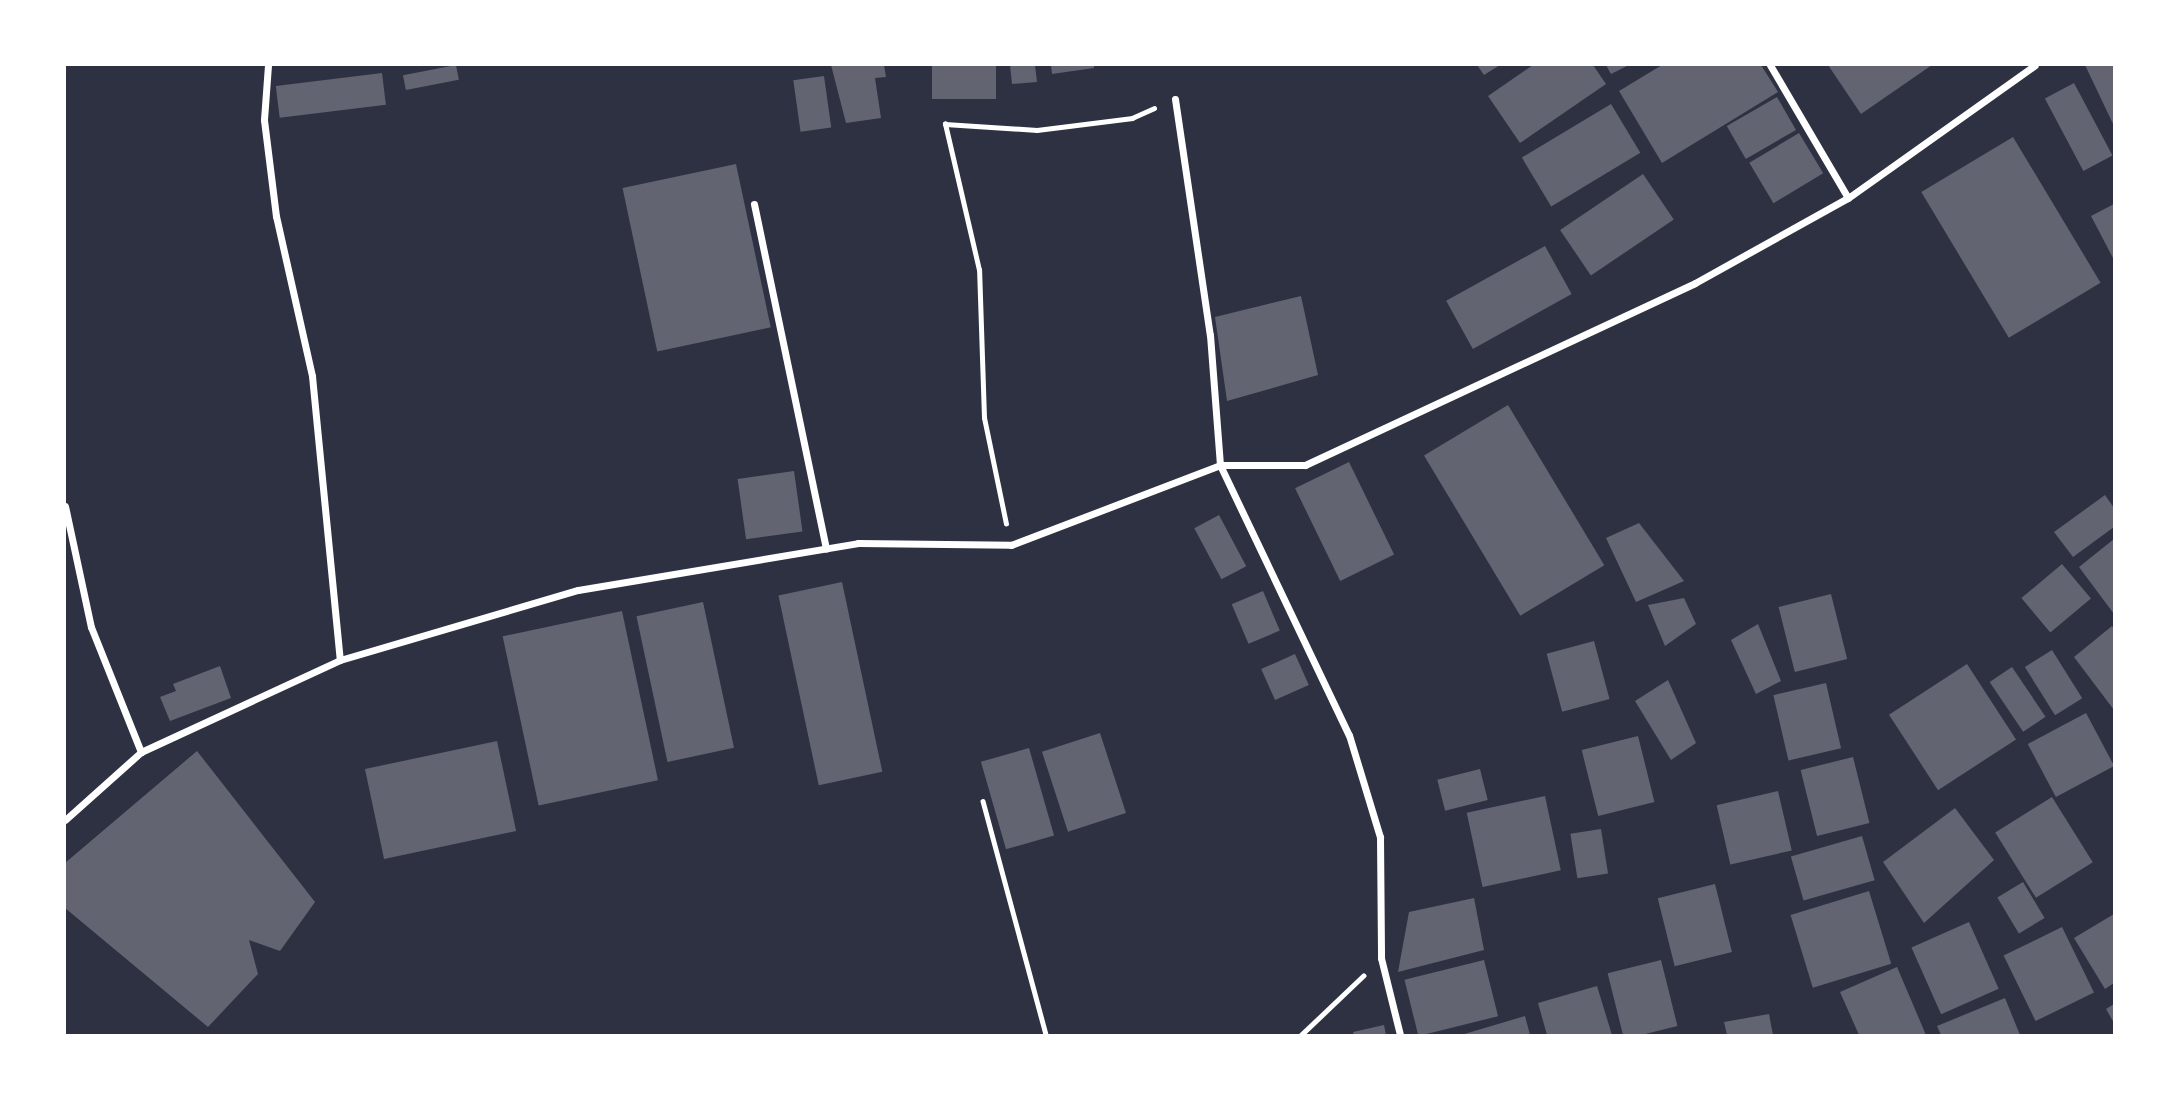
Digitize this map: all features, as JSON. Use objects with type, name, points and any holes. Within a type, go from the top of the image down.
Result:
[{"type":"street","points":[[268,65],[268,147],[312,376],[341,660]]},
{"type":"street","points":[[1770,65],[1848,198]]},
{"type":"street","points":[[65,820],[141,752],[341,660],[578,590],[858,543],[1011,545],[1220,465],[1305,465],[1695,283],[1848,198],[2035,65]]},
{"type":"street","points":[[1175,99],[1210,335],[1220,465],[1349,735],[1380,837],[1381,958],[1400,1035]]},
{"type":"street","points":[[754,204],[826,549]]},
{"type":"street","points":[[65,506],[90,627],[141,752]]},
{"type":"path","points":[[1011,545],[984,418],[979,270],[945,124],[1037,130],[1132,118],[1175,99]]},
{"type":"path","points":[[984,801],[1046,1035]]},
{"type":"path","points":[[1301,1035],[1381,958]]},
{"type":"building","points":[[456,65],[459,80],[406,90],[403,75]]},
{"type":"building","points":[[831,65],[884,65],[886,77],[875,78],[881,118],[846,123]]},
{"type":"building","points":[[932,65],[996,65],[996,99],[932,99]]},
{"type":"building","points":[[1010,65],[1035,65],[1037,82],[1012,84]]},
{"type":"building","points":[[1051,65],[1094,65],[1094,68],[1052,74]]},
{"type":"building","points":[[1477,65],[1500,65],[1484,75]]},
{"type":"building","points":[[1533,65],[1593,65],[1606,84],[1520,143],[1488,96]]},
{"type":"building","points":[[1606,65],[1629,65],[1611,74]]},
{"type":"building","points":[[1662,65],[1761,65],[1778,92],[1662,163],[1619,91]]},
{"type":"building","points":[[1828,65],[1932,65],[1861,114]]},
{"type":"building","points":[[2085,65],[2114,65],[2114,126]]},
{"type":"building","points":[[382,73],[386,105],[280,118],[276,86]]},
{"type":"building","points":[[824,76],[831,127],[801,132],[793,80]]},
{"type":"building","points":[[2074,83],[2112,155],[2083,171],[2045,98]]},
{"type":"building","points":[[1777,97],[1796,130],[1746,159],[1727,126]]},
{"type":"building","points":[[1611,104],[1640,153],[1551,206],[1522,158]]},
{"type":"building","points":[[1799,133],[1823,173],[1773,203],[1749,163]]},
{"type":"building","points":[[2013,137],[2101,283],[2009,338],[1921,192]]},
{"type":"building","points":[[736,164],[771,327],[657,351],[623,188]]},
{"type":"building","points":[[1643,174],[1674,220],[1591,276],[1560,230]]},
{"type":"building","points":[[2114,204],[2114,260],[2091,216]]},
{"type":"building","points":[[1545,246],[1572,294],[1473,349],[1446,301]]},
{"type":"building","points":[[1301,296],[1318,375],[1227,401],[1215,317]]},
{"type":"building","points":[[1508,405],[1604,565],[1520,616],[1424,455]]},
{"type":"building","points":[[1349,462],[1394,555],[1340,581],[1295,488]]},
{"type":"building","points":[[794,471],[802,531],[746,539],[738,479]]},
{"type":"building","points":[[2105,495],[2114,508],[2114,527],[2073,557],[2054,532]]},
{"type":"building","points":[[1219,515],[1246,566],[1222,579],[1194,528]]},
{"type":"building","points":[[1639,523],[1684,581],[1636,602],[1606,538]]},
{"type":"building","points":[[2114,539],[2114,614],[2079,567]]},
{"type":"building","points":[[2062,564],[2091,598],[2050,633],[2021,598]]},
{"type":"building","points":[[842,582],[882,772],[819,785],[778,596]]},
{"type":"building","points":[[1263,591],[1280,631],[1249,644],[1232,604]]},
{"type":"building","points":[[1831,594],[1847,659],[1795,672],[1779,607]]},
{"type":"building","points":[[1684,598],[1696,624],[1665,646],[1648,605]]},
{"type":"building","points":[[703,602],[734,748],[667,762],[636,616]]},
{"type":"building","points":[[622,611],[658,780],[539,806],[503,636]]},
{"type":"building","points":[[1758,624],[1781,681],[1756,694],[1731,640]]},
{"type":"building","points":[[2112,626],[2114,629],[2114,710],[2074,657]]},
{"type":"building","points":[[1594,641],[1610,699],[1562,712],[1547,654]]},
{"type":"building","points":[[2052,650],[2082,698],[2055,715],[2025,667]]},
{"type":"building","points":[[1295,654],[1309,685],[1275,700],[1261,669]]},
{"type":"building","points":[[1967,664],[2016,739],[1938,790],[1889,715]]},
{"type":"building","points":[[220,666],[231,698],[170,721],[160,697],[176,691],[173,684]]},
{"type":"building","points":[[2012,667],[2046,717],[2023,732],[1990,682]]},
{"type":"building","points":[[1668,680],[1696,743],[1671,760],[1635,701]]},
{"type":"building","points":[[1826,683],[1841,748],[1788,760],[1773,695]]},
{"type":"building","points":[[2086,713],[2114,766],[2056,797],[2028,744]]},
{"type":"building","points":[[1100,733],[1126,813],[1068,832],[1042,752]]},
{"type":"building","points":[[1638,736],[1654,802],[1598,816],[1582,750]]},
{"type":"building","points":[[497,741],[516,831],[384,859],[365,769]]},
{"type":"building","points":[[1029,748],[1054,835],[1006,849],[981,762]]},
{"type":"building","points":[[197,751],[315,902],[280,951],[249,940],[258,974],[208,1027],[65,908],[65,863]]},
{"type":"building","points":[[1853,757],[1869,823],[1817,836],[1801,770]]},
{"type":"building","points":[[1480,769],[1488,800],[1445,811],[1437,780]]},
{"type":"building","points":[[1778,791],[1792,850],[1730,865],[1717,805]]},
{"type":"building","points":[[1545,796],[1561,870],[1483,887],[1467,813]]},
{"type":"building","points":[[2052,797],[2093,862],[2036,898],[1995,833]]},
{"type":"building","points":[[1955,808],[1994,860],[1924,923],[1883,862]]},
{"type":"building","points":[[1601,829],[1608,873],[1577,878],[1570,834]]},
{"type":"building","points":[[1862,836],[1875,880],[1804,901],[1791,856]]},
{"type":"building","points":[[2023,882],[2045,918],[2019,933],[1997,897]]},
{"type":"building","points":[[1715,884],[1732,952],[1675,966],[1658,898]]},
{"type":"building","points":[[1869,891],[1891,964],[1813,988],[1791,915]]},
{"type":"building","points":[[1474,898],[1484,950],[1398,972],[1409,912]]},
{"type":"building","points":[[2114,914],[2114,983],[2105,989],[2074,938]]},
{"type":"building","points":[[1969,922],[1999,989],[1941,1014],[1911,948]]},
{"type":"building","points":[[2062,927],[2094,993],[2036,1021],[2004,955]]},
{"type":"building","points":[[1484,960],[1498,1016],[1418,1035],[1404,980]]},
{"type":"building","points":[[1661,960],[1677,1026],[1641,1035],[1623,1035],[1608,973]]},
{"type":"building","points":[[1897,967],[1926,1035],[1859,1035],[1840,992]]},
{"type":"building","points":[[1597,986],[1612,1035],[1547,1035],[1538,1003]]},
{"type":"building","points":[[2005,998],[2020,1035],[1941,1035],[1937,1026]]},
{"type":"building","points":[[2114,1004],[2114,1023],[2106,1009]]},
{"type":"building","points":[[1769,1014],[1773,1035],[1727,1035],[1724,1022]]},
{"type":"building","points":[[1525,1016],[1530,1035],[1461,1035]]},
{"type":"building","points":[[1384,1025],[1386,1035],[1354,1035],[1353,1032]]}]
